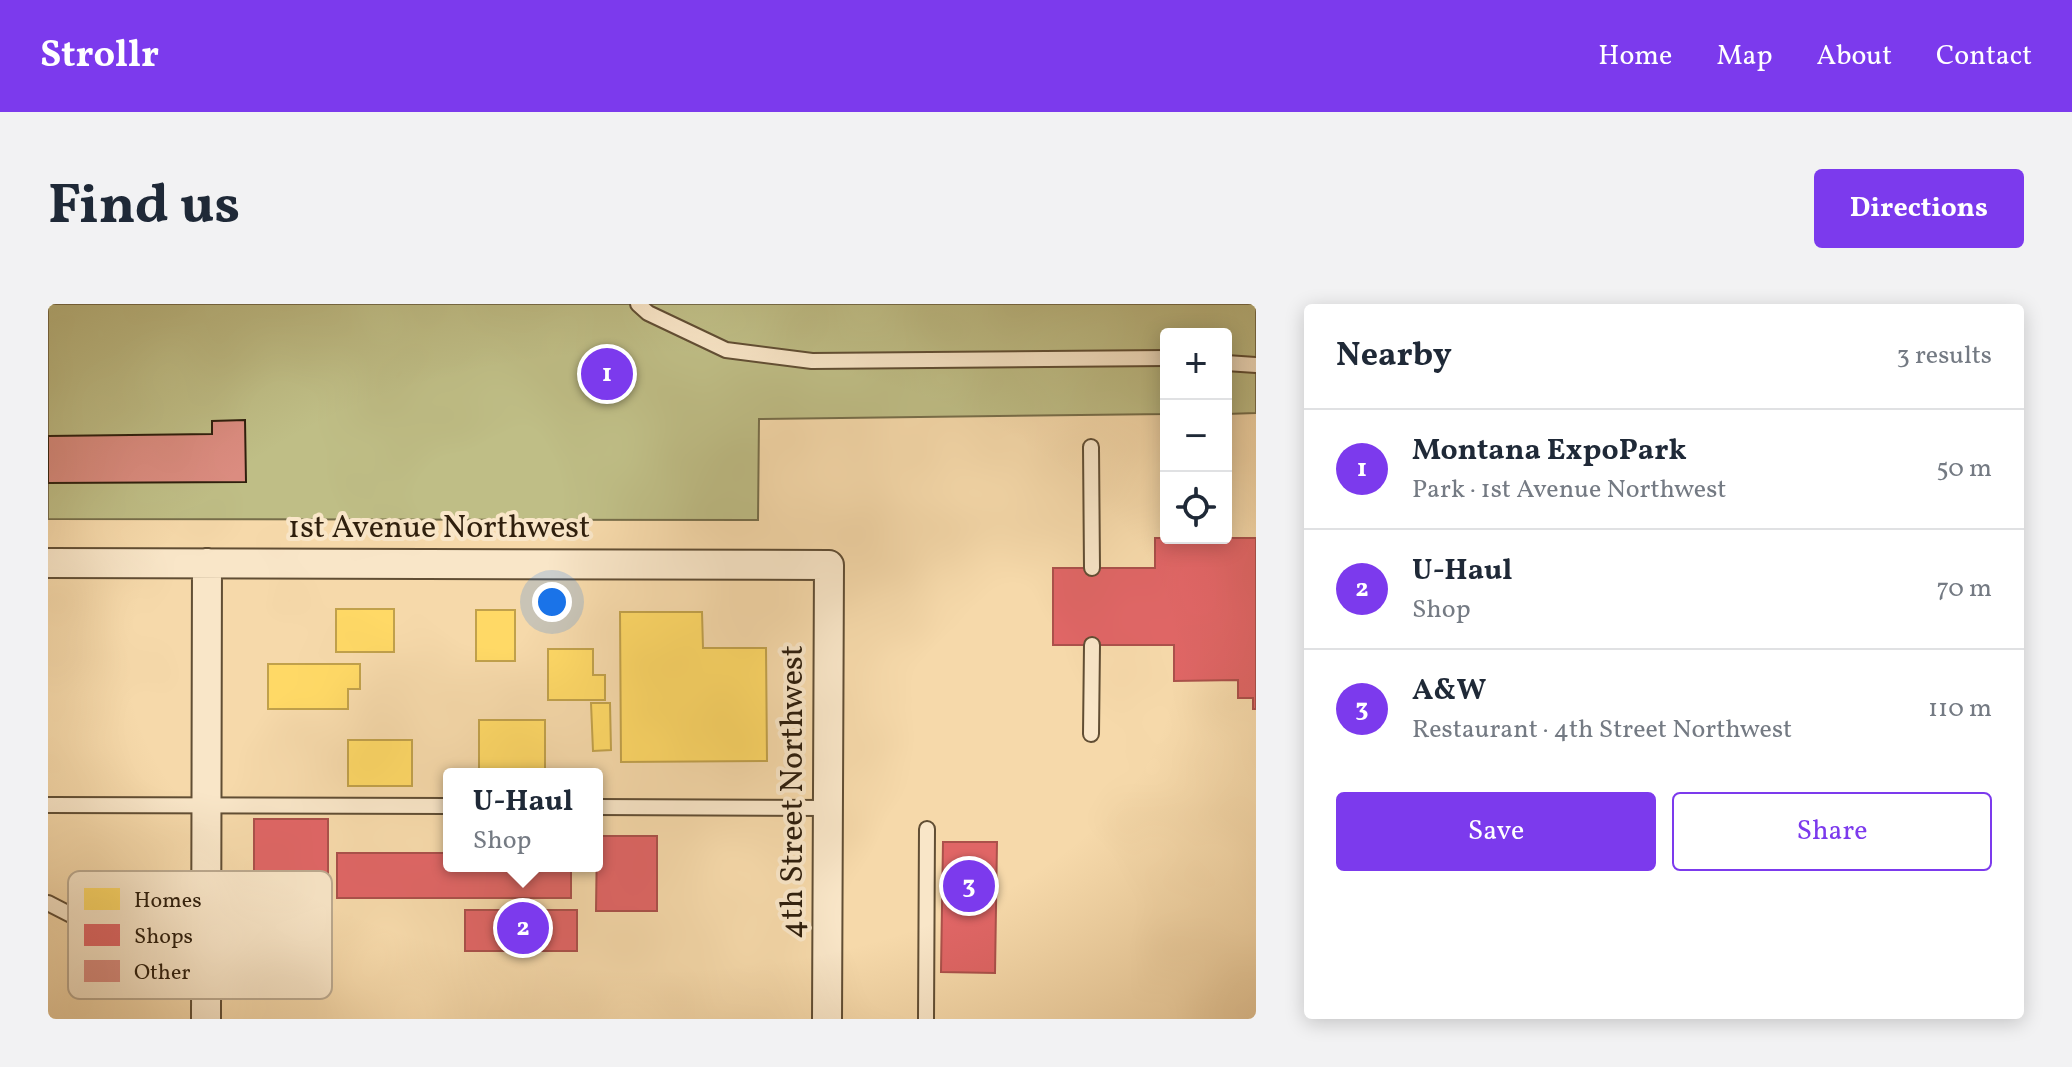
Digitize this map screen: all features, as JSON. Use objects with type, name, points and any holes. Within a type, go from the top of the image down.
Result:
[{"type":"street","name":"1st Avenue Northwest","points":[[48,563],[829,565]]},
{"type":"street","points":[[207,563],[207,871]]},
{"type":"street","name":"4th Street Northwest","points":[[827,1019],[829,565]]},
{"type":"street","points":[[206,999],[206,1019]]},
{"type":"lane","points":[[638,304],[648,313],[726,350],[812,361],[1160,358]]},
{"type":"lane","points":[[1232,363],[1256,365]]},
{"type":"lane","points":[[1091,447],[1092,568]]},
{"type":"lane","points":[[1091,734],[1092,645]]},
{"type":"lane","points":[[48,805],[443,806]]},
{"type":"lane","points":[[603,807],[828,808]]},
{"type":"lane","points":[[926,1019],[927,829]]},
{"type":"lane","points":[[48,903],[68,913]]},
{"type":"shaded area","points":[[48,304],[1256,304],[1256,413],[1232,414],[1232,328],[1160,328],[1160,414],[759,419],[758,520],[48,519]]},
{"type":"building: Homes","points":[[336,609],[394,609],[394,652],[336,652]]},
{"type":"building: Homes","points":[[476,610],[515,610],[515,661],[476,661]]},
{"type":"building: Homes","points":[[620,612],[702,612],[703,648],[766,648],[767,761],[621,762]]},
{"type":"building: Homes","points":[[548,649],[593,649],[593,675],[605,675],[605,700],[548,700]]},
{"type":"building: Homes","points":[[268,664],[360,664],[360,689],[348,689],[348,709],[268,709]]},
{"type":"building: Homes","points":[[591,703],[610,703],[611,750],[593,751]]},
{"type":"building: Homes","points":[[479,720],[545,720],[545,768],[479,768]]},
{"type":"building: Homes","points":[[348,740],[412,740],[412,786],[348,786]]},
{"type":"building: Shops","points":[[1155,538],[1160,538],[1160,544],[1232,544],[1232,538],[1256,538],[1256,709],[1253,709],[1253,698],[1238,698],[1238,680],[1174,681],[1174,645],[1053,645],[1053,568],[1155,568]]},
{"type":"building: Shops","points":[[254,819],[328,819],[328,871],[254,871]]},
{"type":"building: Shops","points":[[603,836],[657,836],[657,911],[596,911],[597,872],[603,872]]},
{"type":"building: Shops","points":[[943,842],[997,842],[995,973],[941,972]]},
{"type":"building: Shops","points":[[337,853],[443,853],[443,872],[571,872],[571,898],[337,898]]},
{"type":"building: Shops","points":[[465,910],[577,910],[577,951],[465,951]]},
{"type":"building: Other","points":[[245,420],[246,482],[48,483],[48,436],[212,434],[212,421]]},
{"type":"place","name":"Montana ExpoPark","points":[[607,374]]},
{"type":"place","name":"A&W","points":[[969,886]]},
{"type":"place","name":"U-Haul","points":[[523,928]]}]
